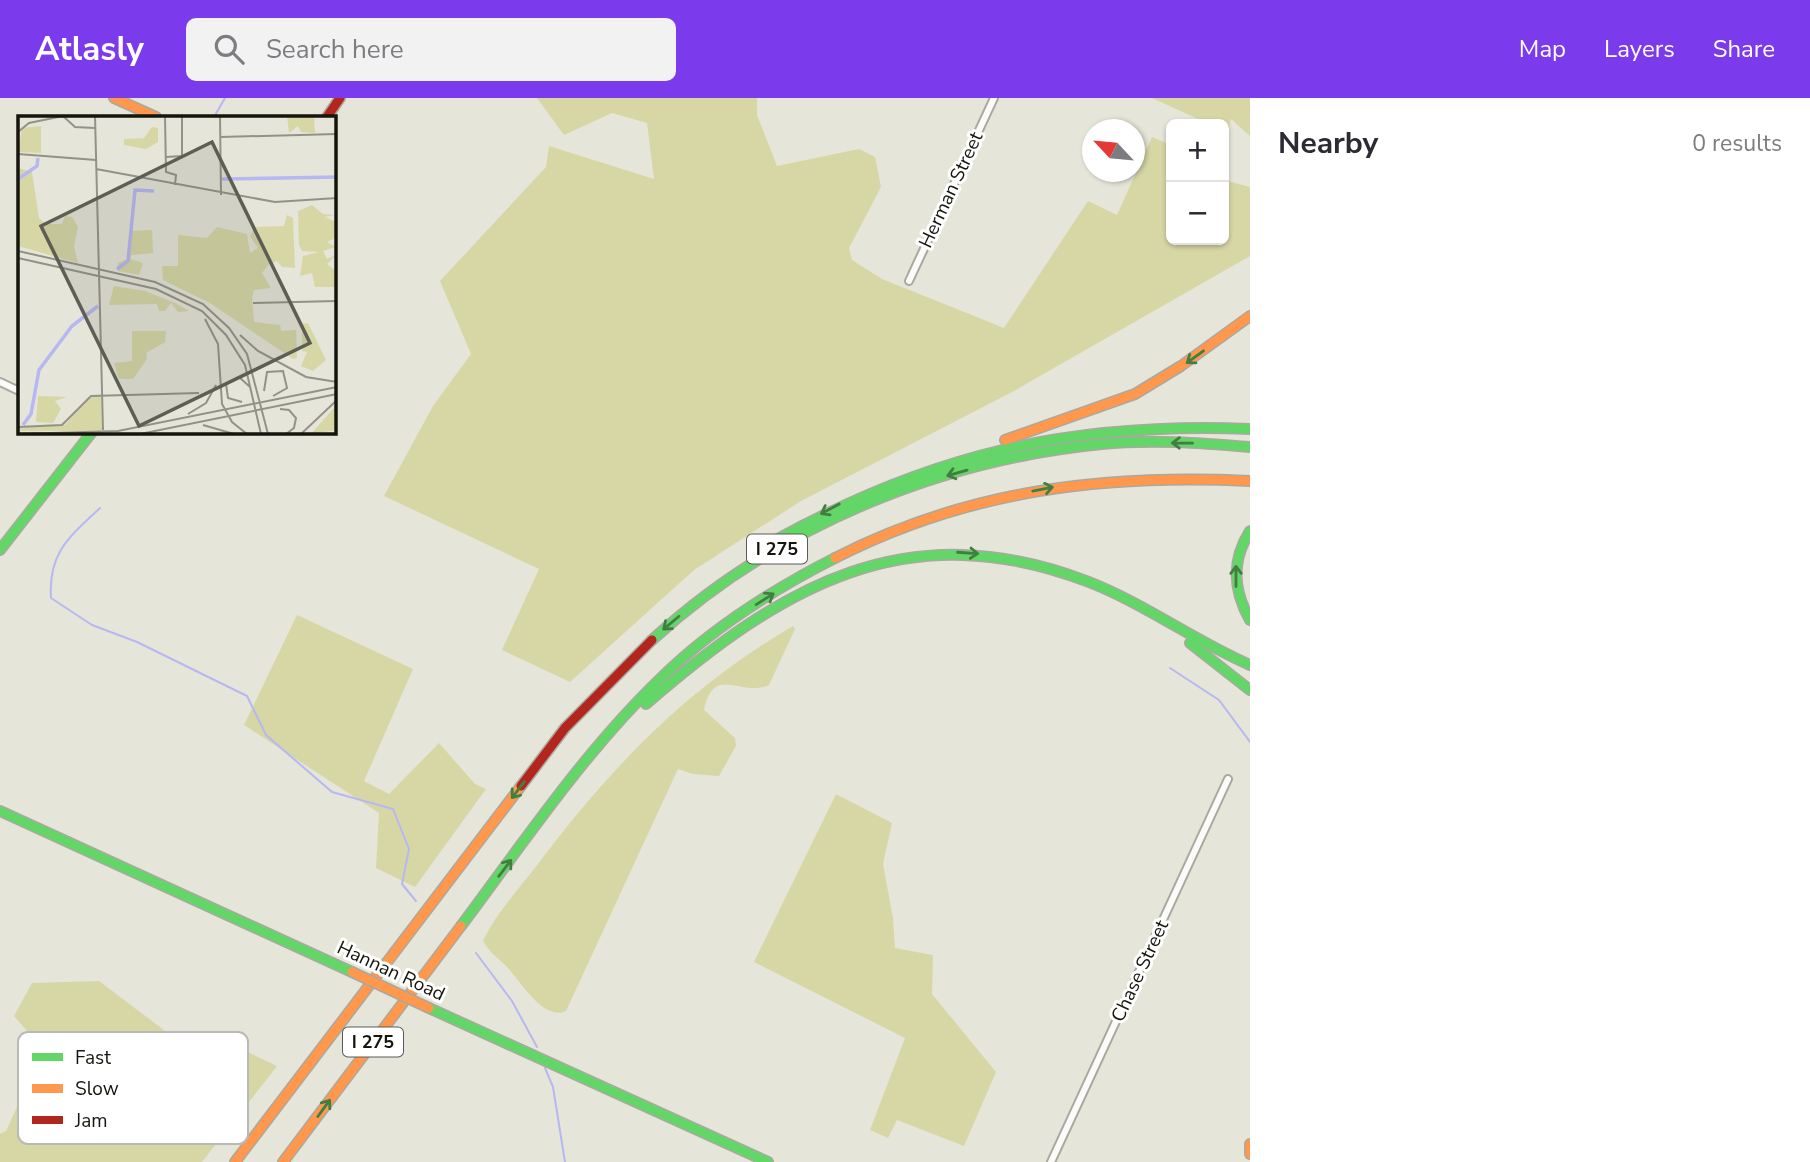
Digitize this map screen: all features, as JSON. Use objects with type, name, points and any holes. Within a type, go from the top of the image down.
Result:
[{"type":"main road","points":[[114,98],[154,116]]},
{"type":"main road","points":[[328,116],[340,98]]},
{"type":"main road","points":[[916,473],[935,463],[1082,416],[1135,394],[1181,366],[1250,316]]},
{"type":"main road","points":[[694,604],[738,564],[793,530],[873,488],[916,473],[1008,447],[1079,434],[1168,427],[1250,429]]},
{"type":"main road","points":[[0,550],[90,434]]},
{"type":"main road","name":"I 275","points":[[235,1162],[565,728],[616,672],[694,604],[791,541],[868,504],[934,479],[1023,457],[1080,447],[1149,442],[1250,447]]},
{"type":"main road","name":"I 275","points":[[283,1162],[603,739],[667,673],[750,608],[835,559],[925,520],[971,504],[1063,485],[1167,477],[1250,481]]},
{"type":"main road","points":[[1250,531],[1240,547],[1235,571],[1238,596],[1250,620]]},
{"type":"main road","points":[[603,739],[681,673],[741,628],[801,591],[852,568],[902,555],[950,552],[1001,556],[1070,576],[1250,665]]},
{"type":"main road","points":[[1070,576],[1208,654],[1250,690]]},
{"type":"main road","name":"Hannan Road","points":[[0,811],[768,1162]]},
{"type":"main road","points":[[1250,1144],[1250,1154]]},
{"type":"street","name":"Herman Street","points":[[909,281],[994,98]]},
{"type":"street","points":[[0,382],[18,391]]},
{"type":"street","name":"Chase Street","points":[[1051,1162],[1228,779]]},
{"type":"green space","points":[[537,98],[757,98],[757,115],[777,166],[859,149],[875,157],[881,187],[849,248],[852,260],[882,279],[1004,328],[1088,201],[1117,215],[1132,182],[1145,182],[1145,153],[1152,137],[1166,143],[1166,245],[1229,245],[1229,181],[1250,187],[1250,256],[1014,391],[801,501],[694,570],[570,682],[502,650],[539,569],[384,496],[433,406],[471,354],[440,281],[546,167],[549,146],[654,179],[647,123],[612,113],[564,135]]},
{"type":"green space","points":[[1152,98],[1250,98],[1250,136],[1231,119],[1229,128],[1229,119],[1198,119]]},
{"type":"green space","points":[[297,615],[413,669],[364,781],[389,794],[439,743],[475,784],[486,789],[415,887],[376,868],[379,813],[244,725]]},
{"type":"green space","points":[[793,626],[795,629],[769,685],[748,688],[722,685],[714,688],[704,710],[735,738],[736,746],[719,776],[693,774],[678,769],[566,1011],[549,1011],[533,998],[483,941],[495,920],[566,828],[653,732],[719,676]]},
{"type":"green space","points":[[836,794],[892,823],[883,864],[893,918],[895,948],[933,955],[932,994],[996,1072],[964,1146],[897,1120],[888,1138],[870,1130],[905,1038],[754,962]]},
{"type":"green space","points":[[99,981],[166,1032],[28,1032],[14,1016],[32,983]]},
{"type":"green space","points":[[248,1052],[277,1066],[248,1103]]},
{"type":"green space","points":[[18,1104],[18,1144],[216,1144],[202,1162],[0,1162],[0,1134],[6,1131]]},
{"type":"waterway","points":[[215,116],[225,98]]},
{"type":"waterway","points":[[100,508],[70,537],[57,557],[51,582],[51,598],[92,625],[137,642],[247,696],[266,735],[332,792],[393,809],[409,849],[402,884],[416,901]]},
{"type":"waterway","points":[[1170,668],[1219,700],[1250,742]]},
{"type":"waterway","points":[[476,953],[512,1001],[537,1047]]},
{"type":"waterway","points":[[545,1068],[553,1087],[565,1162]]},
{"type":"traffic: fast","points":[[774,541],[832,511],[890,486],[947,465],[1004,450],[1062,438],[1122,431],[1250,429]]},
{"type":"traffic: fast","points":[[0,550],[90,434]]},
{"type":"traffic: fast","points":[[652,640],[700,600],[751,564],[804,533],[861,506],[919,484],[1040,452],[1102,444],[1157,442],[1250,447]]},
{"type":"traffic: fast","points":[[1250,531],[1240,553],[1236,576],[1240,598],[1250,620]]},
{"type":"traffic: fast","points":[[646,704],[747,625],[798,595],[850,572],[905,559],[962,555],[1023,562],[1089,582],[1250,665]]},
{"type":"traffic: fast","points":[[461,926],[580,767],[661,678],[721,627],[788,583],[835,558]]},
{"type":"traffic: fast","points":[[1190,643],[1250,690]]},
{"type":"traffic: fast","points":[[0,811],[352,972]]},
{"type":"traffic: fast","points":[[429,1008],[768,1162]]},
{"type":"traffic: slow","points":[[114,98],[154,116]]},
{"type":"traffic: slow","points":[[1005,440],[1135,394],[1181,366],[1250,316]]},
{"type":"traffic: slow","points":[[835,558],[935,516],[1037,491],[1142,481],[1250,481]]},
{"type":"traffic: slow","points":[[235,1162],[521,786]]},
{"type":"traffic: slow","points":[[283,1162],[461,926]]},
{"type":"traffic: slow","points":[[352,972],[429,1008]]},
{"type":"traffic: slow","points":[[1250,1144],[1250,1154]]},
{"type":"traffic: jam","points":[[328,116],[340,98]]},
{"type":"traffic: jam","points":[[521,786],[565,728],[652,640]]}]
